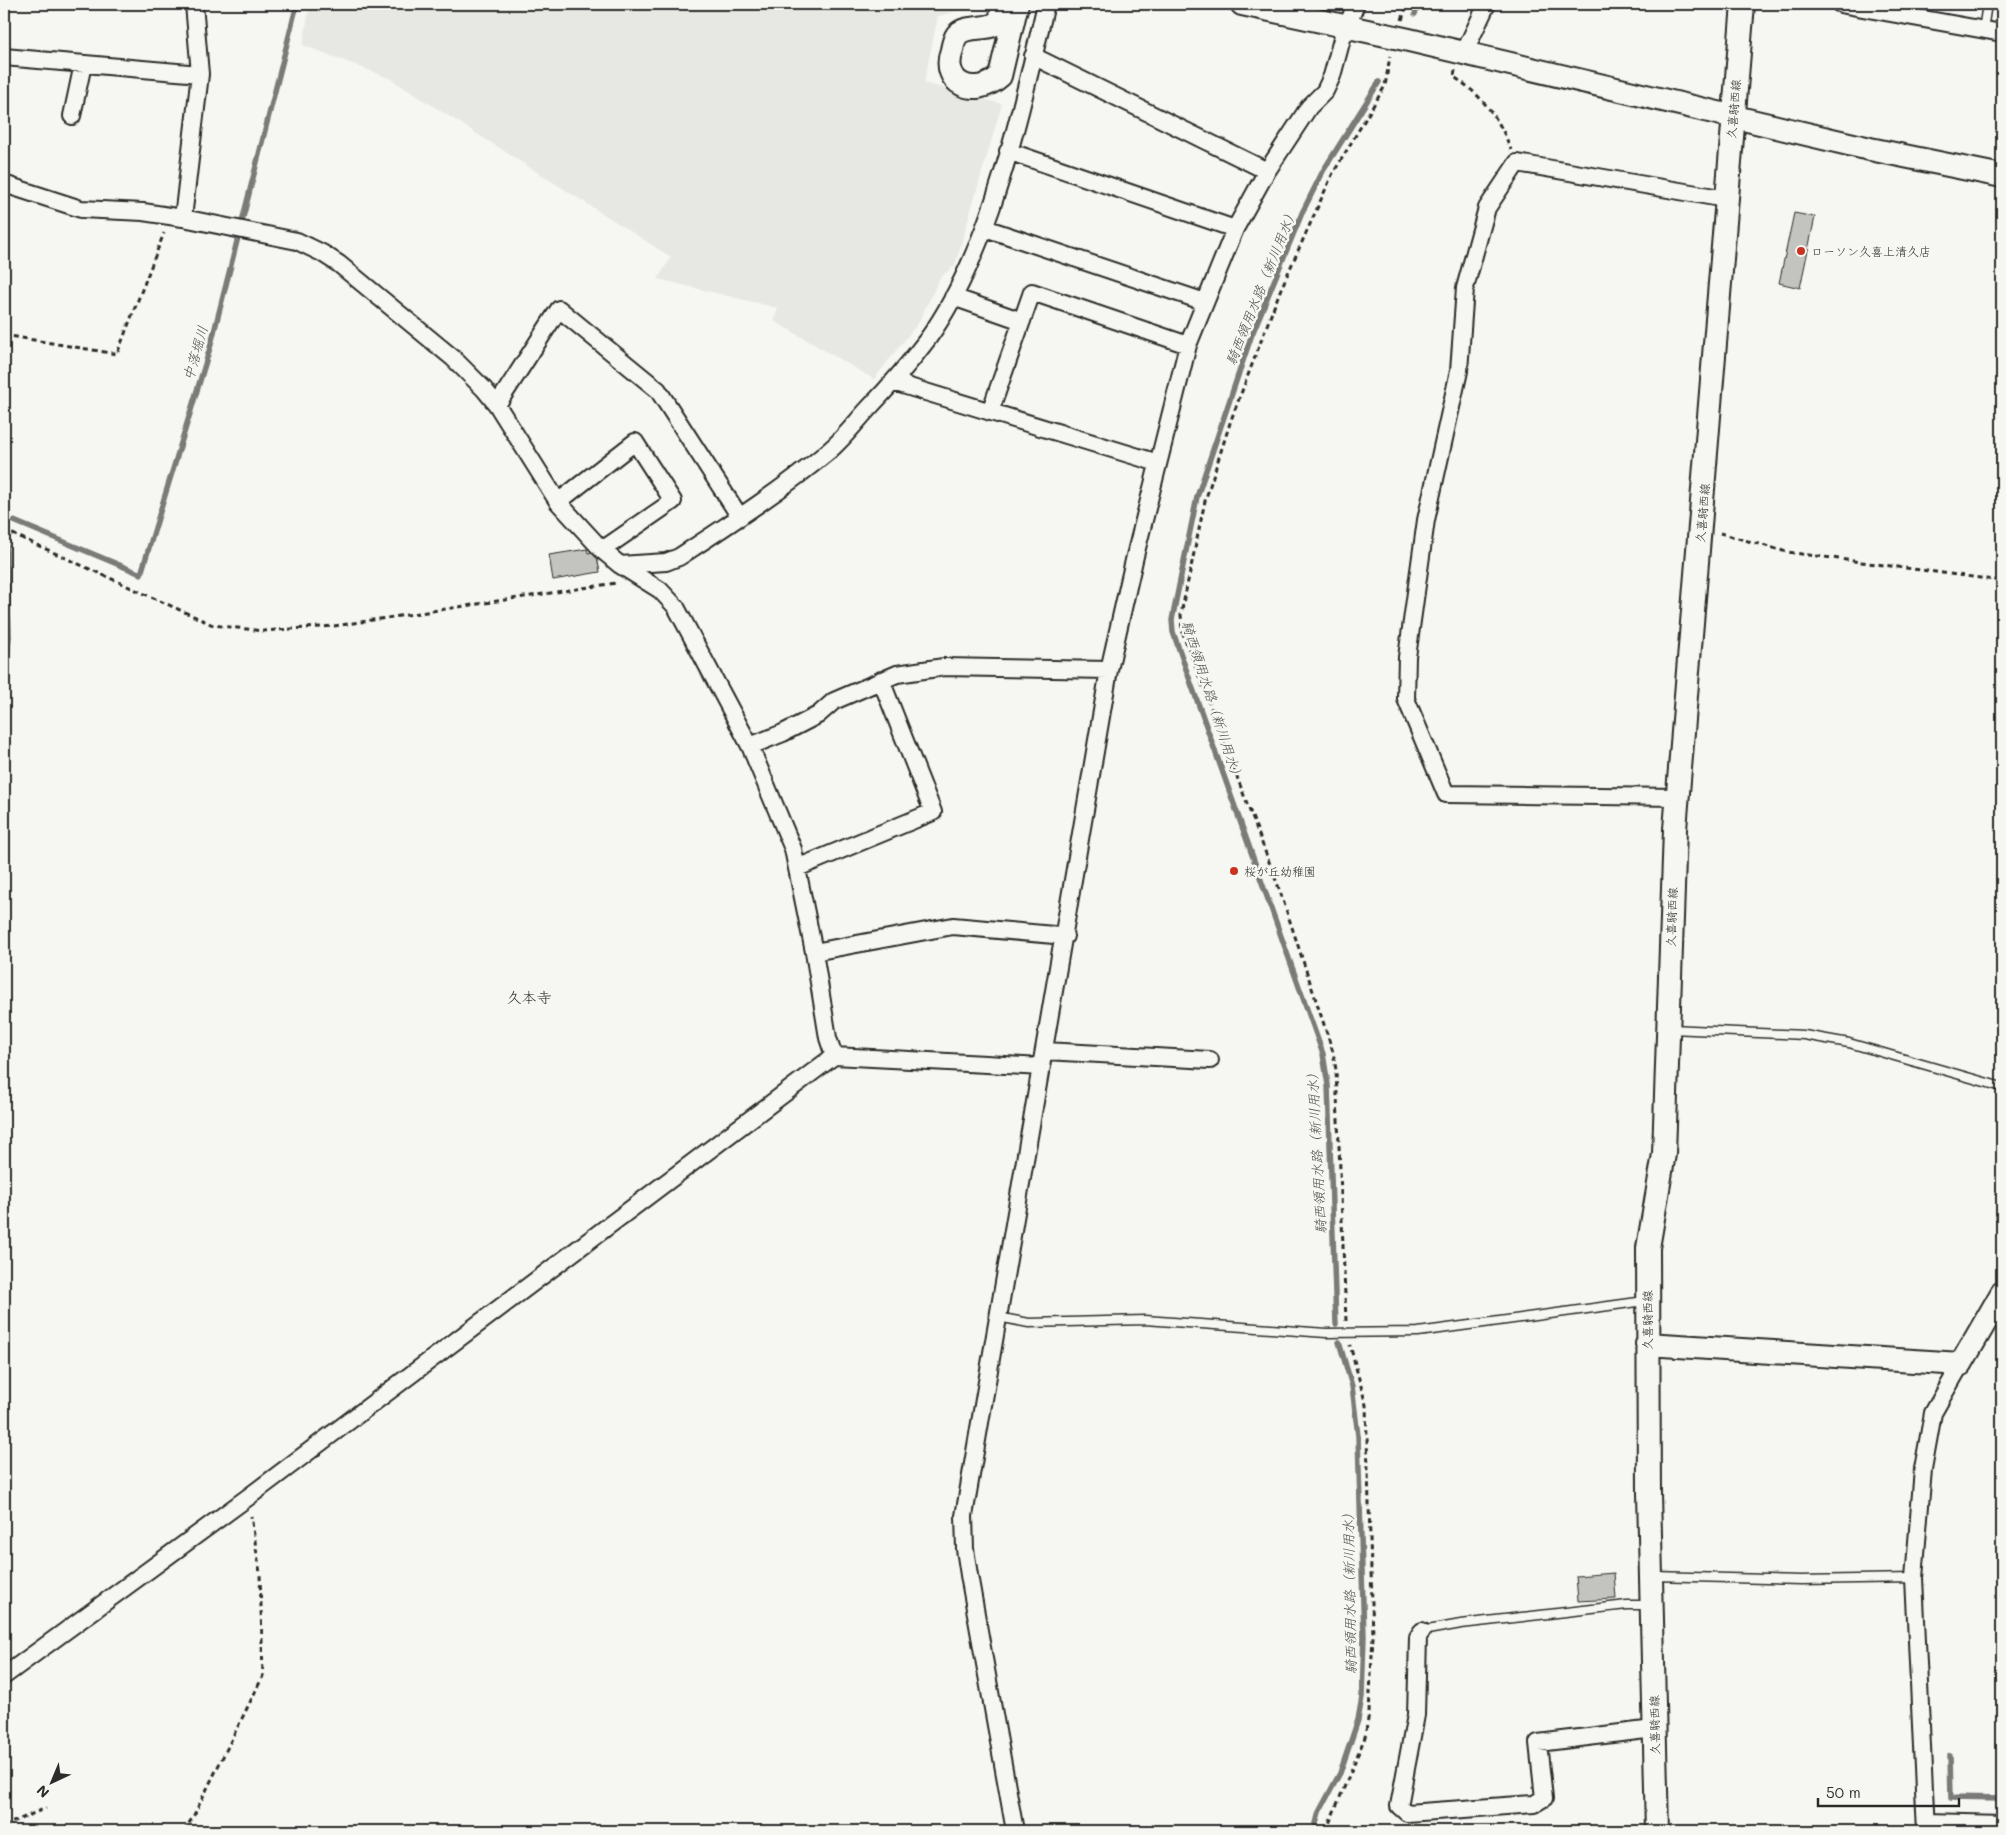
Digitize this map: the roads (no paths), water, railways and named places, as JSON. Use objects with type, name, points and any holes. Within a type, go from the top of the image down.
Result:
[{"type":"main road","points":[[1003,4],[1000,19],[996,24],[961,32],[956,36],[948,61],[952,74],[962,84],[973,88],[982,88],[1000,76],[1017,4]]},
{"type":"main road","points":[[1242,4],[1346,27],[1459,60],[1733,116],[1870,150],[2002,176]]},
{"type":"main road","name":"久喜騎西線","points":[[1657,1831],[1647,1344],[1648,1248],[1664,1154],[1667,1029],[1678,797],[1743,4]]},
{"type":"main road","points":[[1647,1344],[1961,1364],[2002,1293]]},
{"type":"street","points":[[177,217],[200,74],[194,4]]},
{"type":"street","points":[[620,565],[666,562],[679,557],[768,499],[831,449],[894,382],[927,340],[953,297],[985,228],[1008,150],[1046,4]]},
{"type":"street","points":[[1015,1831],[965,1549],[964,1516],[997,1317],[1065,936],[1109,670],[1188,345],[1235,229],[1267,171],[1309,107],[1325,91],[1332,76],[1346,27],[1356,4]]},
{"type":"street","points":[[1459,60],[1487,4]]},
{"type":"street","points":[[1840,4],[1905,13],[2002,33]]},
{"type":"street","points":[[1033,56],[1267,171]]},
{"type":"street","points":[[4,57],[200,74]]},
{"type":"street","points":[[72,116],[83,64]]},
{"type":"street","points":[[1008,150],[1235,229]]},
{"type":"street","points":[[1678,797],[1446,794],[1406,698],[1407,657],[1426,520],[1459,371],[1465,288],[1487,208],[1517,162],[1726,199]]},
{"type":"street","points":[[4,184],[81,209],[177,217],[297,241],[340,264],[453,358],[498,405],[558,502],[602,550],[620,565],[660,590],[676,607],[750,746],[793,849],[814,952],[828,1038],[834,1056]]},
{"type":"street","points":[[985,228],[1205,302]]},
{"type":"street","points":[[990,412],[1032,292],[1188,345]]},
{"type":"street","points":[[953,297],[1022,321]]},
{"type":"street","points":[[498,405],[559,309],[658,390],[740,517]]},
{"type":"street","points":[[894,382],[1158,463]]},
{"type":"street","points":[[558,502],[635,442],[673,501],[602,550]]},
{"type":"street","points":[[750,746],[783,733],[818,715],[834,701],[897,674],[944,667],[1109,670]]},
{"type":"street","points":[[797,868],[933,812],[881,680]]},
{"type":"street","points":[[814,952],[953,926],[1065,936]]},
{"type":"street","points":[[4,1676],[248,1498],[834,1056],[1210,1060]]},
{"type":"street","points":[[1961,1364],[1933,1413],[1923,1469],[1914,1578],[1926,1827],[2002,1824]]},
{"type":"street","points":[[1422,1631],[1418,1637],[1416,1715],[1400,1806],[1407,1812],[1534,1804],[1544,1798],[1538,1743],[1654,1729]]},
{"type":"lane","points":[[1983,30],[1987,4]]},
{"type":"lane","points":[[1667,1029],[1804,1035],[1849,1043],[2002,1087]]},
{"type":"lane","points":[[997,1317],[1029,1323],[1145,1320],[1326,1334],[1418,1332],[1648,1301]]},
{"type":"lane","points":[[1651,1576],[1801,1580],[1914,1578]]},
{"type":"lane","points":[[1422,1631],[1461,1624],[1627,1605],[1652,1605]]},
{"type":"waterway","name":"中落堀川","points":[[14,521],[141,574],[210,348],[297,4]]},
{"type":"waterway","name":"騎西領用水路（新川用水）","points":[[1415,14],[1418,4]]},
{"type":"waterway","name":"騎西領用水路（新川用水）","points":[[1336,1324],[1328,1085],[1323,1054],[1173,632],[1172,620],[1197,497],[1251,337],[1302,213],[1323,171],[1379,82]]},
{"type":"waterway","name":"中落堀川","points":[[4,681],[9,637],[6,546]]},
{"type":"waterway","name":"騎西領用水路（新川用水）","points":[[1314,1831],[1319,1812],[1340,1773],[1358,1720],[1362,1697],[1364,1637],[1358,1436],[1352,1386],[1339,1342]]},
{"type":"waterway","points":[[1950,1756],[1951,1798],[2002,1799]]},
{"type":"place","name":"ローソン久喜上清久店","points":[[1801,251]]},
{"type":"place","name":"桜が丘幼稚園","points":[[1234,871]]},
{"type":"district","name":"久本寺","points":[[529,997]]}]
